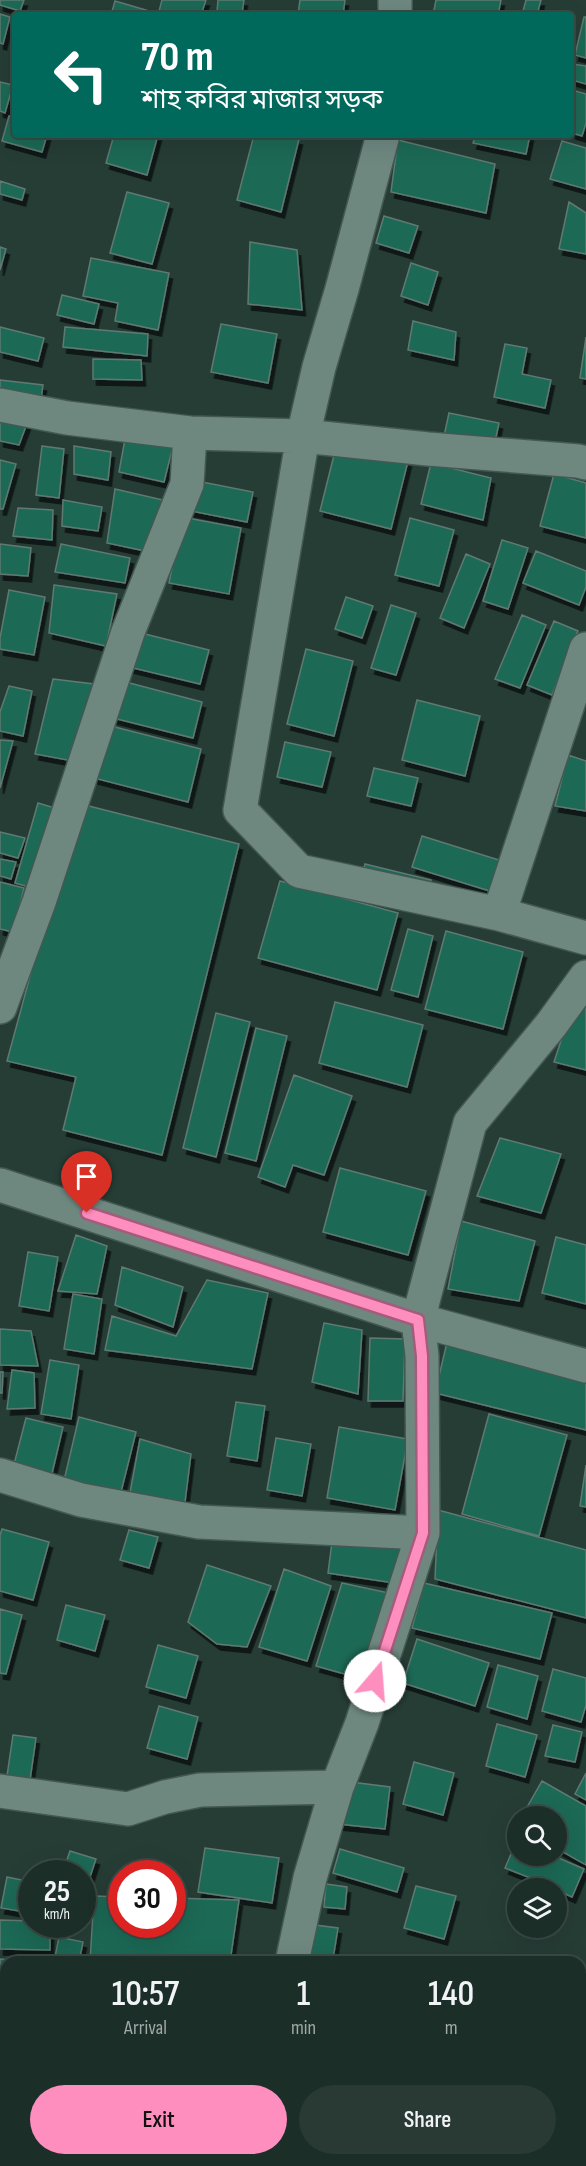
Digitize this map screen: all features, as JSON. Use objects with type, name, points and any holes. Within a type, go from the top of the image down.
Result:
[{"type":"street","points":[[382,138],[319,367],[303,436],[240,810],[299,871],[499,914],[586,938]]},
{"type":"street","points":[[0,405],[67,418],[190,433],[303,436],[578,461],[586,464]]},
{"type":"street","points":[[0,1007],[39,902],[128,632],[187,484],[190,433]]},
{"type":"street","points":[[499,914],[586,649]]},
{"type":"street","points":[[292,1956],[310,1878],[337,1787],[362,1723],[423,1533],[422,1356],[418,1320],[470,1123],[551,1025],[586,977]]},
{"type":"street","points":[[0,1185],[418,1320],[586,1366]]},
{"type":"street","points":[[0,1475],[81,1500],[199,1522],[423,1533]]},
{"type":"street","points":[[0,1791],[128,1809],[165,1797],[200,1791],[337,1787]]},
{"type":"building","points":[[0,0],[24,0],[20,11],[0,5]]},
{"type":"building","points":[[162,0],[206,0],[202,12],[159,12]]},
{"type":"building","points":[[218,0],[244,0],[242,12],[217,12]]},
{"type":"building","points":[[300,0],[345,0],[343,12],[298,12]]},
{"type":"building","points":[[436,0],[501,0],[499,12],[434,12]]},
{"type":"building","points":[[526,0],[541,0],[538,12],[523,12]]},
{"type":"building","points":[[115,1],[153,12],[112,12]]},
{"type":"building","points":[[0,14],[10,17],[3,44],[0,43]]},
{"type":"building","points":[[584,17],[586,17],[586,58],[575,55]]},
{"type":"building","points":[[574,64],[586,66],[586,84],[574,81]]},
{"type":"building","points":[[0,82],[12,85],[12,88],[5,113],[0,111]]},
{"type":"building","points":[[574,91],[586,94],[586,123],[582,136],[574,134]]},
{"type":"building","points":[[9,116],[12,116],[12,138],[46,138],[42,152],[2,141]]},
{"type":"building","points":[[113,138],[157,138],[147,175],[106,163]]},
{"type":"building","points":[[253,138],[299,139],[281,212],[237,200]]},
{"type":"building","points":[[475,138],[529,138],[526,154],[473,143]]},
{"type":"building","points":[[398,140],[495,164],[486,213],[391,192]]},
{"type":"building","points":[[562,141],[586,148],[586,189],[550,179]]},
{"type":"building","points":[[0,181],[25,189],[22,200],[0,194]]},
{"type":"building","points":[[127,192],[169,203],[152,264],[110,253]]},
{"type":"building","points":[[569,202],[586,213],[586,254],[559,249]]},
{"type":"building","points":[[384,216],[418,226],[409,253],[376,243]]},
{"type":"building","points":[[250,242],[297,250],[302,310],[248,304]]},
{"type":"building","points":[[0,247],[6,249],[0,270]]},
{"type":"building","points":[[91,258],[169,273],[158,330],[115,321],[118,303],[83,296]]},
{"type":"building","points":[[411,263],[438,272],[428,305],[401,296]]},
{"type":"building","points":[[62,295],[99,304],[94,324],[57,315]]},
{"type":"building","points":[[413,321],[456,332],[454,360],[408,350]]},
{"type":"building","points":[[221,324],[277,334],[268,383],[211,372]]},
{"type":"building","points":[[0,327],[44,338],[38,361],[0,352]]},
{"type":"building","points":[[65,327],[148,334],[147,356],[63,347]]},
{"type":"building","points":[[586,337],[586,379],[580,378]]},
{"type":"building","points":[[505,344],[527,348],[522,374],[551,380],[545,408],[494,397]]},
{"type":"building","points":[[93,359],[141,360],[142,380],[93,379]]},
{"type":"building","points":[[0,380],[43,385],[40,407],[0,401]]},
{"type":"building","points":[[0,410],[29,418],[19,445],[0,441]]},
{"type":"building","points":[[449,413],[499,423],[493,451],[443,441]]},
{"type":"building","points":[[127,428],[176,434],[164,482],[119,472]]},
{"type":"building","points":[[337,443],[408,461],[391,529],[320,511]]},
{"type":"building","points":[[42,446],[64,449],[59,498],[36,495]]},
{"type":"building","points":[[74,446],[111,452],[108,480],[74,474]]},
{"type":"building","points":[[0,460],[16,464],[3,509],[0,509]]},
{"type":"building","points":[[431,463],[491,478],[483,520],[421,504]]},
{"type":"building","points":[[554,474],[586,483],[586,538],[540,526]]},
{"type":"building","points":[[192,480],[253,492],[247,522],[186,510]]},
{"type":"building","points":[[115,489],[163,500],[150,552],[107,543]]},
{"type":"building","points":[[63,500],[102,507],[98,531],[62,526]]},
{"type":"building","points":[[18,508],[53,510],[52,540],[13,536]]},
{"type":"building","points":[[182,517],[241,528],[229,594],[169,583]]},
{"type":"building","points":[[410,518],[454,530],[439,586],[395,575]]},
{"type":"building","points":[[502,540],[528,548],[508,609],[483,601]]},
{"type":"building","points":[[0,544],[31,548],[28,576],[0,574]]},
{"type":"building","points":[[61,544],[130,558],[125,583],[55,572]]},
{"type":"building","points":[[536,551],[586,571],[586,587],[579,605],[523,583]]},
{"type":"building","points":[[466,554],[490,564],[464,628],[440,618]]},
{"type":"building","points":[[54,585],[117,594],[106,646],[49,633]]},
{"type":"building","points":[[9,590],[45,597],[34,655],[0,649]]},
{"type":"building","points":[[346,597],[373,606],[362,638],[335,629]]},
{"type":"building","points":[[391,605],[416,613],[396,675],[371,668]]},
{"type":"building","points":[[522,615],[546,625],[520,688],[495,679]]},
{"type":"building","points":[[554,621],[578,631],[552,695],[527,685]]},
{"type":"building","points":[[137,632],[209,650],[200,684],[129,667]]},
{"type":"building","points":[[306,649],[353,661],[334,736],[287,724]]},
{"type":"building","points":[[53,679],[102,685],[78,762],[35,754]]},
{"type":"building","points":[[122,681],[202,702],[193,738],[113,718]]},
{"type":"building","points":[[9,686],[32,691],[23,736],[0,731],[0,712]]},
{"type":"building","points":[[417,700],[480,716],[465,776],[402,760]]},
{"type":"building","points":[[107,725],[201,749],[188,802],[94,778]]},
{"type":"building","points":[[0,740],[13,741],[0,788]]},
{"type":"building","points":[[285,742],[331,752],[322,787],[277,777]]},
{"type":"building","points":[[568,755],[586,761],[586,811],[555,806]]},
{"type":"building","points":[[374,768],[418,778],[411,806],[367,796]]},
{"type":"building","points":[[38,803],[58,809],[36,889],[15,883]]},
{"type":"building","points":[[77,803],[239,844],[162,1155],[63,1130],[76,1077],[7,1061]]},
{"type":"building","points":[[0,832],[25,838],[18,858],[0,853]]},
{"type":"building","points":[[422,836],[502,861],[493,892],[412,867]]},
{"type":"building","points":[[0,859],[16,862],[11,879],[0,876]]},
{"type":"building","points":[[365,864],[431,880],[428,892],[362,876]]},
{"type":"building","points":[[280,881],[398,913],[377,990],[258,958]]},
{"type":"building","points":[[0,882],[24,888],[13,932],[0,929]]},
{"type":"building","points":[[408,929],[433,936],[418,997],[391,990]]},
{"type":"building","points":[[446,931],[523,952],[503,1029],[425,1009]]},
{"type":"building","points":[[574,1001],[586,1005],[586,1070],[554,1062]]},
{"type":"building","points":[[335,1002],[423,1025],[407,1087],[319,1063]]},
{"type":"building","points":[[216,1013],[250,1022],[216,1157],[183,1148]]},
{"type":"building","points":[[256,1028],[287,1036],[256,1161],[225,1153]]},
{"type":"building","points":[[294,1075],[352,1096],[324,1175],[293,1165],[285,1187],[258,1177]]},
{"type":"building","points":[[500,1138],[561,1154],[541,1213],[477,1196]]},
{"type":"building","points":[[340,1168],[426,1191],[408,1255],[323,1232]]},
{"type":"building","points":[[461,1221],[535,1241],[519,1301],[448,1289]]},
{"type":"building","points":[[76,1235],[107,1246],[97,1294],[58,1291]]},
{"type":"building","points":[[556,1237],[586,1245],[586,1304],[542,1293]]},
{"type":"building","points":[[28,1252],[58,1257],[49,1311],[19,1306]]},
{"type":"building","points":[[122,1267],[183,1287],[173,1327],[115,1305]]},
{"type":"building","points":[[207,1280],[268,1293],[252,1369],[105,1350],[112,1316],[176,1336]]},
{"type":"building","points":[[73,1294],[102,1299],[94,1354],[64,1349]]},
{"type":"building","points":[[324,1323],[362,1330],[358,1394],[312,1382]]},
{"type":"building","points":[[0,1329],[31,1331],[38,1366],[0,1365]]},
{"type":"building","points":[[449,1334],[586,1369],[586,1430],[435,1393]]},
{"type":"building","points":[[370,1338],[405,1339],[403,1401],[368,1401]]},
{"type":"building","points":[[50,1360],[79,1365],[71,1419],[41,1414]]},
{"type":"building","points":[[12,1370],[34,1373],[35,1408],[7,1409]]},
{"type":"building","points":[[0,1372],[3,1372],[2,1393],[0,1393]]},
{"type":"building","points":[[236,1402],[265,1406],[257,1461],[227,1456]]},
{"type":"building","points":[[489,1414],[567,1435],[539,1536],[462,1514]]},
{"type":"building","points":[[79,1417],[136,1432],[120,1496],[62,1489]]},
{"type":"building","points":[[26,1418],[63,1427],[50,1482],[12,1472]]},
{"type":"building","points":[[339,1427],[408,1439],[395,1510],[327,1498]]},
{"type":"building","points":[[276,1438],[311,1444],[302,1496],[267,1490]]},
{"type":"building","points":[[140,1439],[191,1454],[185,1502],[129,1498]]},
{"type":"building","points":[[586,1465],[586,1507],[580,1506]]},
{"type":"building","points":[[438,1510],[586,1550],[586,1618],[435,1579]]},
{"type":"building","points":[[2,1529],[49,1542],[33,1600],[0,1591],[0,1535]]},
{"type":"building","points":[[129,1530],[158,1537],[149,1568],[120,1560]]},
{"type":"building","points":[[332,1542],[406,1546],[394,1583],[328,1573]]},
{"type":"building","points":[[207,1565],[271,1586],[247,1647],[217,1644],[188,1622]]},
{"type":"building","points":[[284,1569],[331,1586],[307,1661],[259,1647]]},
{"type":"building","points":[[342,1583],[389,1593],[359,1678],[316,1666]]},
{"type":"building","points":[[424,1583],[552,1613],[540,1659],[412,1628]]},
{"type":"building","points":[[66,1605],[105,1615],[95,1651],[57,1640]]},
{"type":"building","points":[[0,1609],[22,1615],[6,1674],[0,1673]]},
{"type":"building","points":[[417,1639],[489,1663],[475,1706],[403,1683]]},
{"type":"building","points":[[158,1645],[198,1656],[186,1698],[146,1687]]},
{"type":"building","points":[[498,1665],[538,1676],[527,1719],[487,1707]]},
{"type":"building","points":[[553,1669],[586,1678],[586,1705],[581,1722],[542,1711]]},
{"type":"building","points":[[159,1706],[198,1717],[187,1759],[147,1748]]},
{"type":"building","points":[[497,1724],[537,1735],[525,1777],[486,1766]]},
{"type":"building","points":[[553,1725],[582,1732],[575,1762],[545,1756]]},
{"type":"building","points":[[13,1735],[36,1738],[30,1780],[7,1776]]},
{"type":"building","points":[[414,1762],[454,1773],[443,1815],[403,1804]]},
{"type":"building","points":[[586,1773],[586,1800],[575,1794]]},
{"type":"building","points":[[343,1781],[390,1787],[385,1829],[338,1824]]},
{"type":"building","points":[[542,1781],[586,1806],[586,1865],[567,1854],[567,1806],[528,1806]]},
{"type":"building","points":[[205,1848],[279,1858],[272,1903],[198,1892]]},
{"type":"building","points":[[340,1849],[404,1868],[397,1892],[333,1873]]},
{"type":"building","points":[[70,1851],[96,1859],[96,1860],[67,1860]]},
{"type":"building","points":[[567,1862],[584,1869],[572,1897],[567,1895],[567,1878],[530,1878],[505,1868],[507,1863],[507,1866],[567,1866]]},
{"type":"building","points":[[7,1877],[18,1879],[18,1911],[1,1908]]},
{"type":"building","points":[[326,1884],[347,1887],[345,1909],[324,1907]]},
{"type":"building","points":[[416,1886],[456,1896],[444,1939],[404,1928]]},
{"type":"building","points":[[96,1896],[108,1896],[108,1938],[186,1938],[186,1898],[239,1900],[231,1956],[90,1956],[91,1938],[96,1938]]},
{"type":"building","points":[[0,1920],[18,1921],[18,1938],[50,1938],[50,1950],[0,1949]]},
{"type":"building","points":[[315,1925],[338,1928],[333,1956],[311,1955]]},
{"type":"building","points":[[59,1938],[83,1942],[80,1956],[55,1956]]},
{"type":"route","points":[[87,1213],[418,1320],[422,1356],[423,1533],[375,1681]]}]
